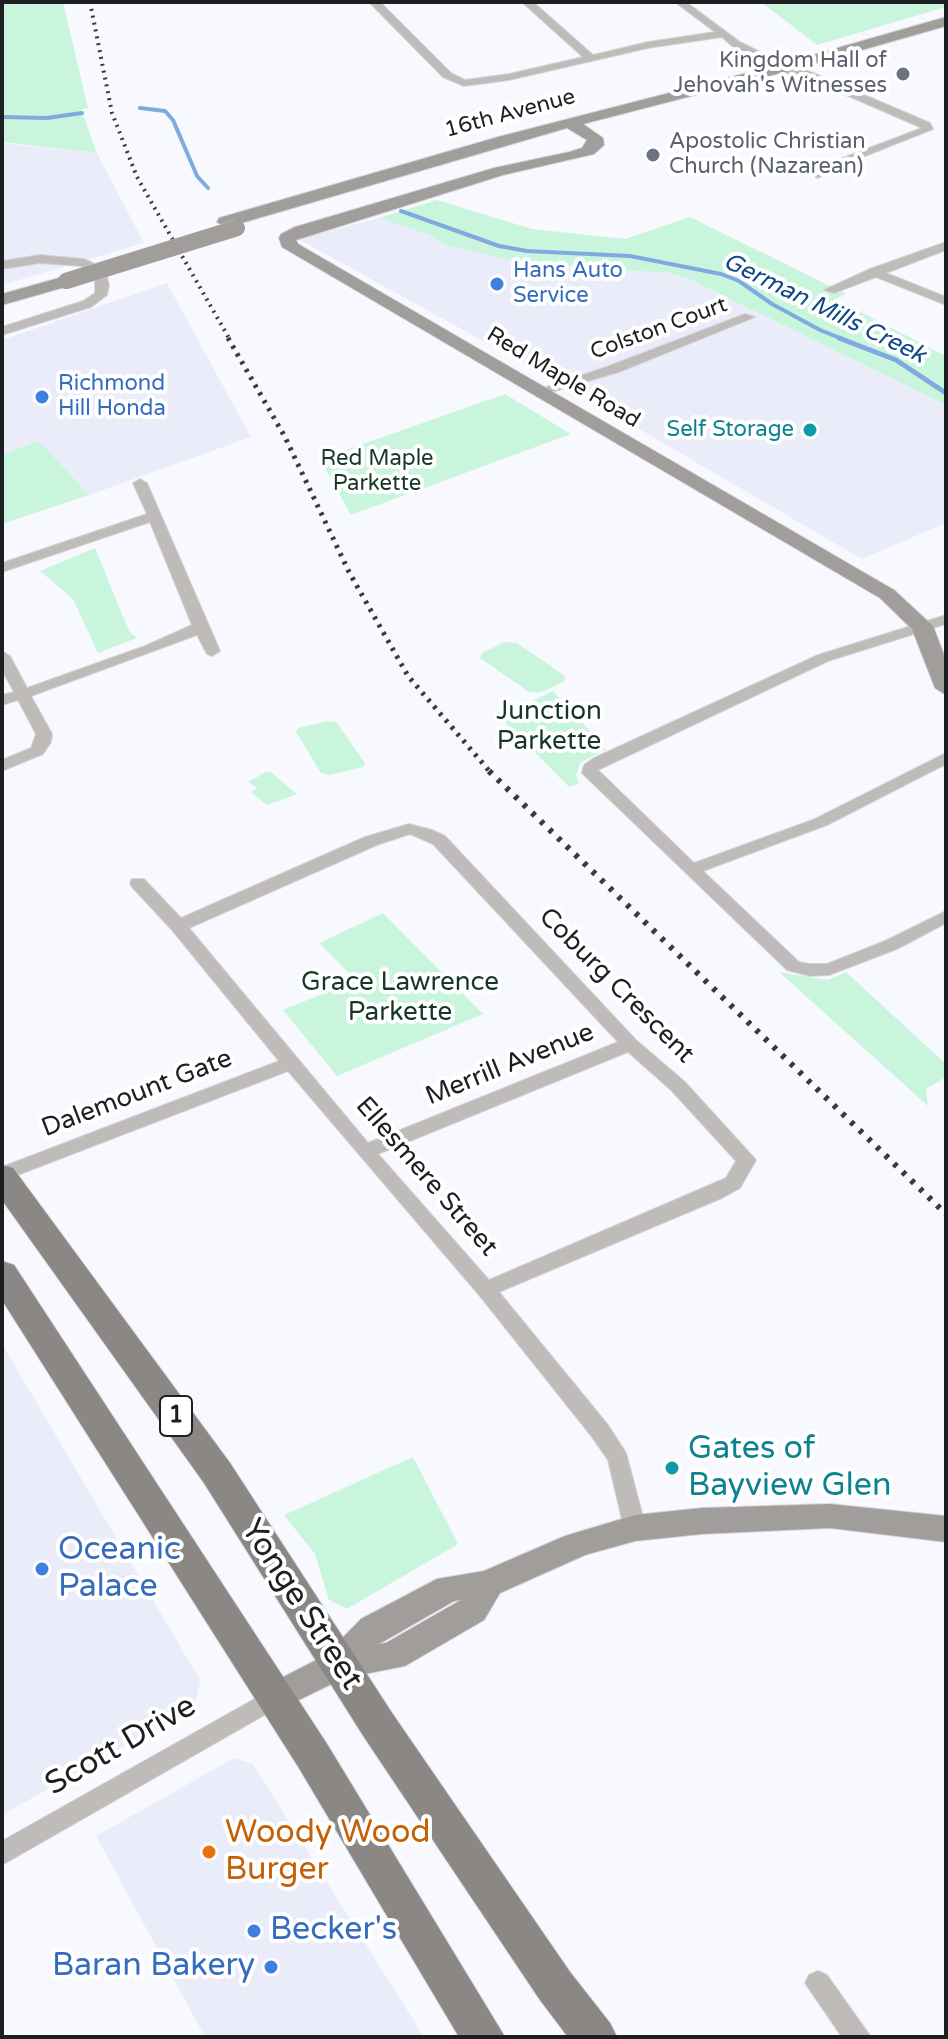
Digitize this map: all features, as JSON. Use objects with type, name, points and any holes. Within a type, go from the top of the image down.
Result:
[{"type":"main road","name":"Yonge Street","points":[[2,1175],[217,1473],[338,1665],[555,1986],[595,2037]]},
{"type":"main road","points":[[2,1273],[274,1698],[483,2037]]},
{"type":"street","points":[[374,2],[454,81],[490,80],[670,41],[724,34]]},
{"type":"street","points":[[527,2],[592,59]]},
{"type":"street","points":[[680,2],[736,44],[926,125],[928,129],[831,166],[818,175]]},
{"type":"street","name":"16th Avenue","points":[[796,70],[946,21]]},
{"type":"street","name":"16th Avenue","points":[[2,300],[231,225],[575,126],[946,30]]},
{"type":"street","name":"16th Avenue","points":[[287,238],[301,231],[467,181],[588,151],[596,145],[595,138],[575,126]]},
{"type":"street","name":"Red Maple Road","points":[[287,238],[290,247],[887,594],[922,626],[946,688]]},
{"type":"street","points":[[830,290],[946,246]]},
{"type":"street","points":[[2,265],[40,259],[84,263],[101,272],[103,290],[101,295],[87,304],[2,331]]},
{"type":"street","points":[[874,272],[946,301]]},
{"type":"street","name":"16th Avenue","points":[[2,292],[62,278]]},
{"type":"street","name":"Colston Court","points":[[538,392],[614,369],[749,317]]},
{"type":"street","points":[[140,483],[212,651]]},
{"type":"street","points":[[2,568],[154,516]]},
{"type":"street","points":[[946,619],[823,658],[590,768],[592,776],[785,961],[810,970],[829,969],[946,916]]},
{"type":"street","points":[[2,700],[150,649],[200,626]]},
{"type":"street","points":[[2,656],[44,734],[37,751],[2,766]]},
{"type":"street","points":[[691,870],[821,822],[946,758]]},
{"type":"street","name":"Coburg Crescent","points":[[178,926],[371,841],[409,829],[426,833],[439,840],[630,1044],[678,1086],[746,1160],[733,1183],[715,1193],[486,1290]]},
{"type":"street","name":"Ellesmere Street","points":[[138,883],[178,926],[365,1152],[486,1290],[600,1431],[618,1459],[635,1528]]},
{"type":"street","name":"Merrill Avenue","points":[[365,1152],[630,1044]]},
{"type":"street","name":"Dalemount Gate","points":[[2,1175],[291,1063]]},
{"type":"street","points":[[274,1698],[338,1665],[393,1656],[472,1611],[488,1584],[576,1545],[635,1528],[702,1521],[830,1516],[946,1529]]},
{"type":"street","name":"Scott Drive","points":[[2,1854],[274,1698]]},
{"type":"street","points":[[818,1983],[858,2037]]},
{"type":"shaded area","points":[[2,143],[97,153],[144,243],[2,285]]},
{"type":"shaded area","points":[[379,218],[432,236],[444,244],[670,273],[689,279],[946,405],[946,523],[862,559],[572,390],[298,239]]},
{"type":"shaded area","points":[[167,283],[251,437],[89,495],[39,443],[2,456],[2,340]]},
{"type":"shaded area","points":[[2,1344],[200,1680],[195,1706],[2,1815]]},
{"type":"shaded area","points":[[234,1758],[253,1764],[424,2037],[205,2037],[96,1836]]},
{"type":"green space","points":[[2,2],[63,2],[88,108],[81,109],[97,153],[2,142]]},
{"type":"green space","points":[[761,2],[946,2],[946,7],[817,45]]},
{"type":"green space","points":[[437,200],[532,229],[625,239],[690,217],[846,294],[835,299],[946,356],[946,405],[689,279],[670,273],[522,263],[444,244],[432,236],[379,218]]},
{"type":"green space","name":"Red Maple Parkette","points":[[505,394],[571,434],[351,515],[320,459]]},
{"type":"green space","points":[[39,441],[89,495],[2,524],[2,455]]},
{"type":"green space","points":[[95,548],[129,631],[137,638],[98,653],[73,599],[40,571]]},
{"type":"green space","points":[[505,642],[516,643],[542,660],[565,676],[564,682],[539,693],[529,692],[480,658],[482,653]]},
{"type":"green space","name":"Junction Parkette","points":[[553,691],[606,749],[580,763],[576,775],[579,783],[569,787],[500,717]]},
{"type":"green space","points":[[336,722],[365,763],[363,767],[329,775],[321,773],[296,732],[298,728]]},
{"type":"green space","points":[[271,772],[297,794],[267,805],[251,792],[257,788],[248,782]]},
{"type":"green space","name":"Grace Lawrence Parkette","points":[[383,913],[483,1014],[337,1076],[283,1010],[356,980],[319,943]]},
{"type":"green space","points":[[779,972],[828,980],[846,972],[946,1064],[946,1077],[926,1089],[928,1106]]},
{"type":"green space","points":[[413,1457],[458,1544],[347,1609],[329,1600],[315,1554],[284,1515]]},
{"type":"waterway","name":"German Mills Creek","points":[[140,108],[165,111],[173,120],[197,176],[208,188]]},
{"type":"waterway","name":"German Mills Creek","points":[[2,117],[47,118],[82,113]]},
{"type":"waterway","name":"German Mills Creek","points":[[401,211],[499,246],[527,251],[630,256],[721,274],[739,281],[772,304],[820,330],[845,340]]},
{"type":"waterway","name":"German Mills Creek","points":[[839,338],[896,360],[946,393]]},
{"type":"railway","points":[[90,2],[112,113],[137,177],[230,340]]},
{"type":"railway","points":[[228,338],[285,437],[349,572],[408,676],[491,773]]},
{"type":"railway","points":[[491,773],[946,1214]]},
{"type":"place","name":"Kingdom Hall of Jehovah's Witnesses","points":[[903,74]]},
{"type":"place","name":"Apostolic Christian Church (Nazarean)","points":[[653,155]]},
{"type":"place","name":"Hans Auto Service","points":[[497,284]]},
{"type":"place","name":"Richmond Hill Honda","points":[[42,397]]},
{"type":"place","name":"Self Storage","points":[[810,430]]},
{"type":"place","name":"Gates of Bayview Glen","points":[[672,1468]]},
{"type":"place","name":"Oceanic Palace","points":[[42,1569]]},
{"type":"place","name":"Woody Wood Burger","points":[[209,1852]]},
{"type":"place","name":"Becker's","points":[[254,1931]]},
{"type":"place","name":"Baran Bakery","points":[[271,1967]]}]
